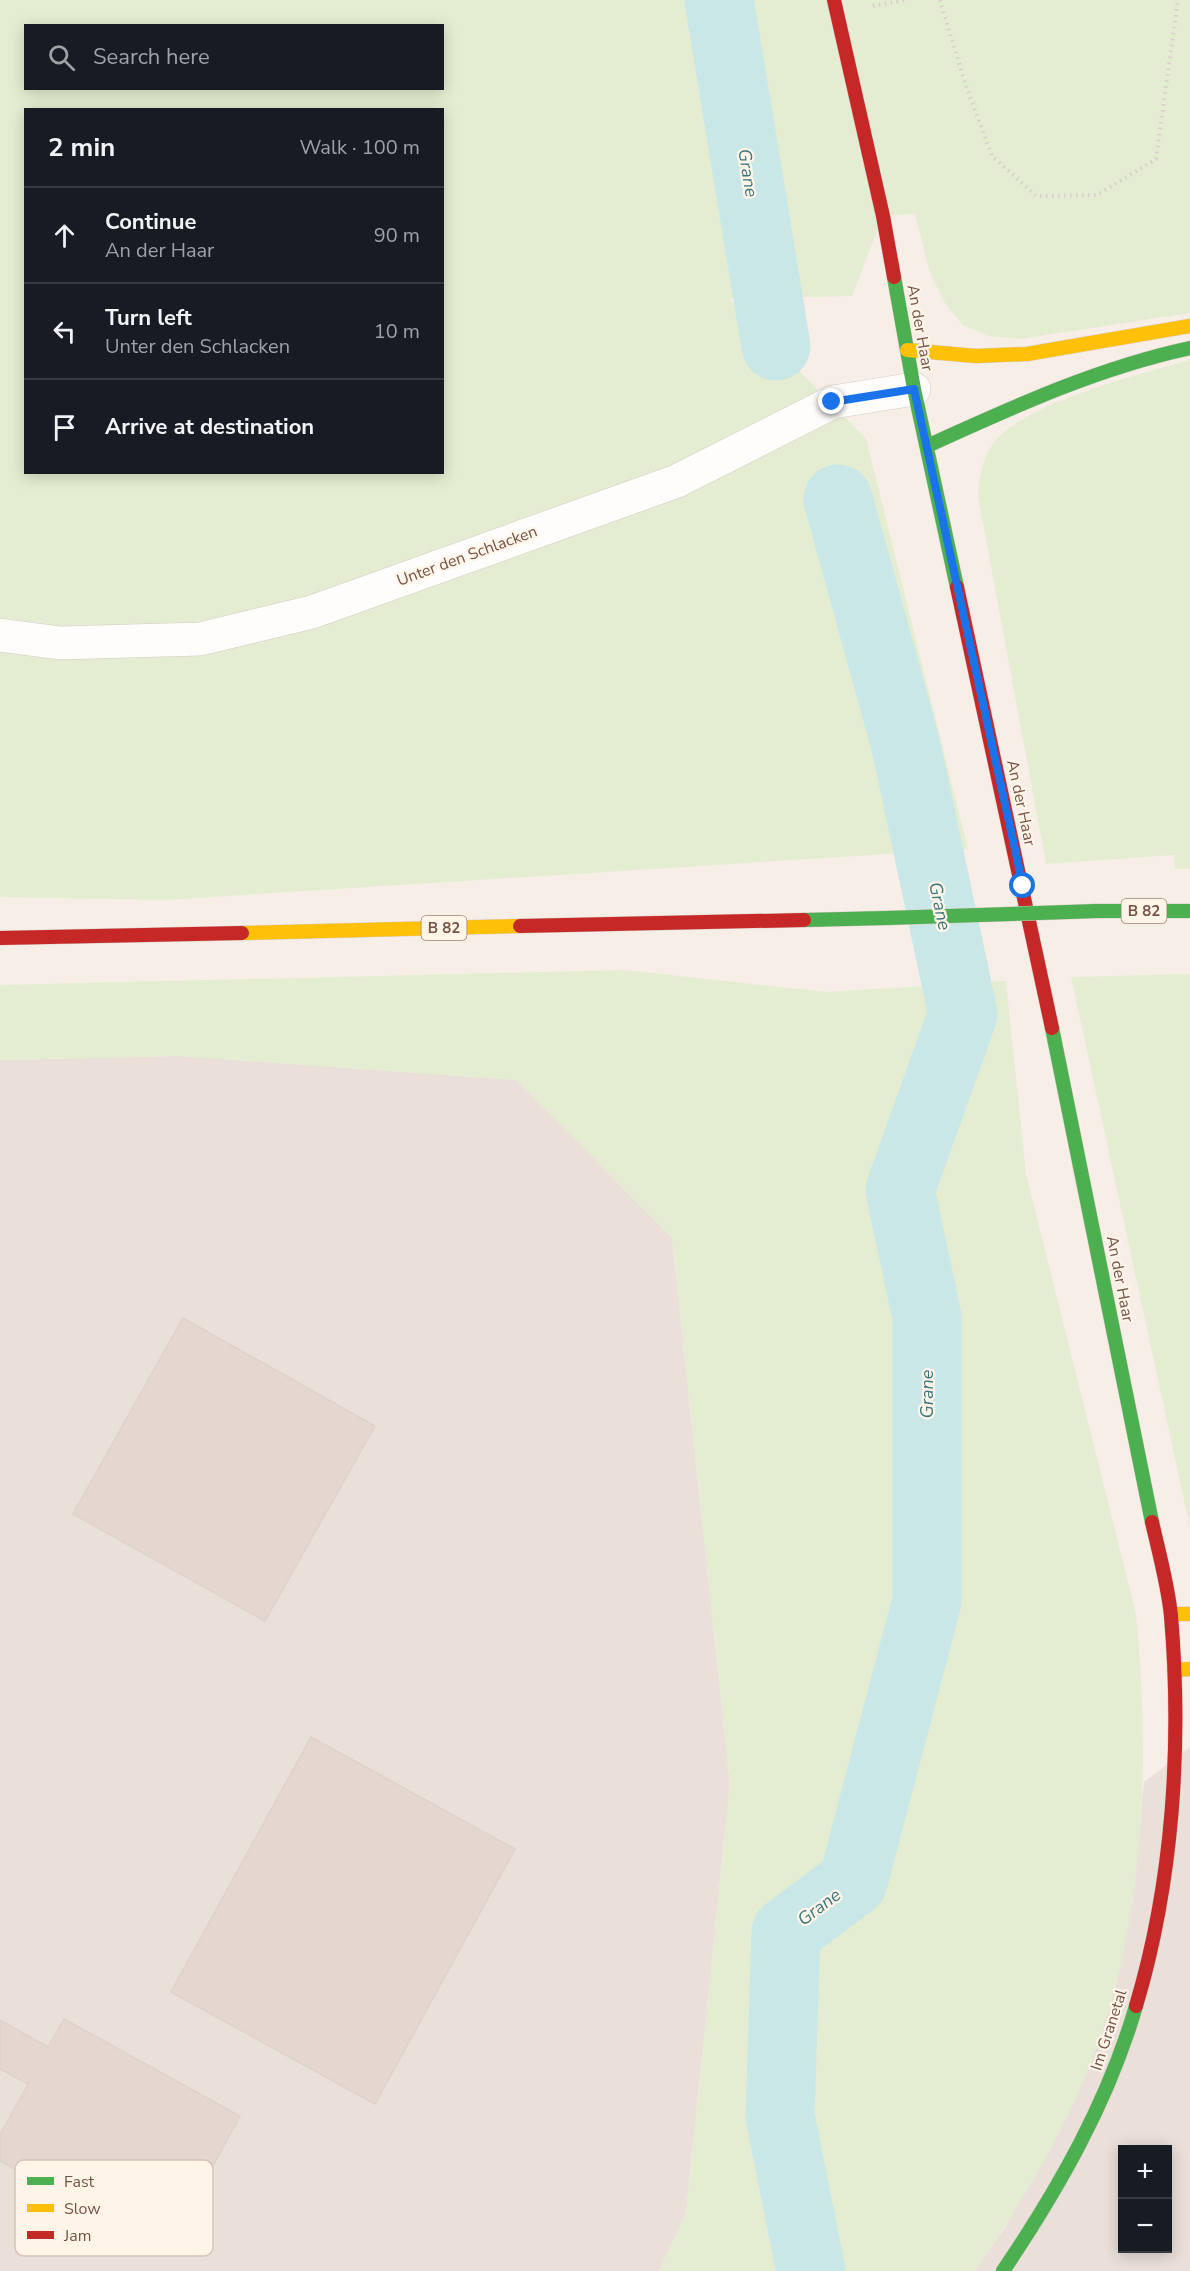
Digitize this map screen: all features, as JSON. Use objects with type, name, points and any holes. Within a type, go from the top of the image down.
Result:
[{"type":"main road","name":"An der Haar","points":[[834,0],[883,216],[914,389],[1025,897],[1171,1614],[1174,1670]]},
{"type":"main road","points":[[907,350],[976,356],[1027,354],[1190,326]]},
{"type":"main road","points":[[927,447],[1069,383],[1165,352],[1190,348]]},
{"type":"main road","name":"B 82","points":[[0,938],[887,918],[1097,911],[1190,911]]},
{"type":"main road","points":[[1171,1614],[1190,1614]]},
{"type":"main road","points":[[1174,1670],[1190,1669]]},
{"type":"main road","name":"Im Granetal","points":[[1003,2271],[1079,2148],[1107,2088],[1134,2013],[1164,1878],[1172,1774],[1174,1670]]},
{"type":"street","name":"Unter den Schlacken","points":[[0,635],[60,643],[200,639],[312,612],[677,481],[832,402],[914,389]]},
{"type":"path","points":[[940,0],[965,83],[992,156],[1036,196],[1097,195],[1156,159],[1178,0]]},
{"type":"shaded area","points":[[179,1056],[517,1080],[672,1238],[730,1784],[686,2213],[659,2271],[0,2271],[0,1060]]},
{"type":"shaded area","points":[[1190,1747],[1190,2271],[975,2271],[1006,2226],[1124,1947],[1144,1782]]},
{"type":"green space","points":[[0,0],[1190,0],[1190,313],[1020,339],[988,336],[963,325],[946,305],[930,273],[915,214],[883,216],[852,296],[729,299],[866,439],[968,849],[165,900],[0,897]]},
{"type":"green space","points":[[1190,360],[1190,869],[1175,869],[1174,855],[1046,864],[978,496],[982,466],[996,440],[1012,426],[1034,413],[1087,391]]},
{"type":"green space","points":[[625,970],[826,992],[1006,981],[1026,1174],[1136,1614],[1143,1731],[1142,1791],[1131,1911],[1120,1970],[1104,2027],[1083,2082],[1060,2131],[1020,2202],[975,2271],[659,2271],[686,2213],[730,1784],[672,1238],[517,1080],[179,1056],[0,1060],[0,985]]},
{"type":"green space","points":[[1190,974],[1190,1528],[1071,977]]},
{"type":"building","points":[[183,1318],[375,1426],[265,1621],[73,1514]]},
{"type":"building","points":[[311,1737],[515,1849],[375,2104],[171,1992]]},
{"type":"building","points":[[64,2019],[240,2116],[213,2166],[213,2160],[15,2160],[15,2169],[0,2161],[0,2135],[28,2084],[0,2069],[0,2020],[48,2047]]},
{"type":"waterway","name":"Grane","points":[[719,0],[776,346]]},
{"type":"waterway","name":"Grane","points":[[811,2271],[780,2116],[786,1932],[853,1882],[927,1601],[927,1317],[900,1190],[963,1014],[906,746],[838,499]]},
{"type":"traffic: fast","points":[[894,277],[914,389],[957,587]]},
{"type":"traffic: fast","points":[[927,446],[1056,390],[1122,366],[1190,348]]},
{"type":"traffic: fast","points":[[1097,911],[1190,911]]},
{"type":"traffic: fast","points":[[887,918],[1097,911]]},
{"type":"traffic: fast","points":[[804,920],[887,918]]},
{"type":"traffic: fast","points":[[1052,1028],[1152,1522]]},
{"type":"traffic: fast","points":[[1003,2271],[1043,2208],[1080,2143],[1125,2042],[1136,2006]]},
{"type":"traffic: slow","points":[[907,350],[976,356],[1027,354],[1190,326]]},
{"type":"traffic: slow","points":[[242,933],[520,926]]},
{"type":"traffic: slow","points":[[1171,1614],[1190,1614]]},
{"type":"traffic: slow","points":[[1174,1670],[1190,1669]]},
{"type":"traffic: jam","points":[[834,0],[883,216],[894,277]]},
{"type":"traffic: jam","points":[[957,587],[1052,1028]]},
{"type":"traffic: jam","points":[[520,926],[804,920]]},
{"type":"traffic: jam","points":[[0,938],[242,933]]},
{"type":"traffic: jam","points":[[1136,2006],[1159,1911],[1172,1813],[1175,1763],[1171,1616],[1166,1581],[1152,1522]]},
{"type":"route","points":[[832,402],[914,389],[1023,886]]}]
